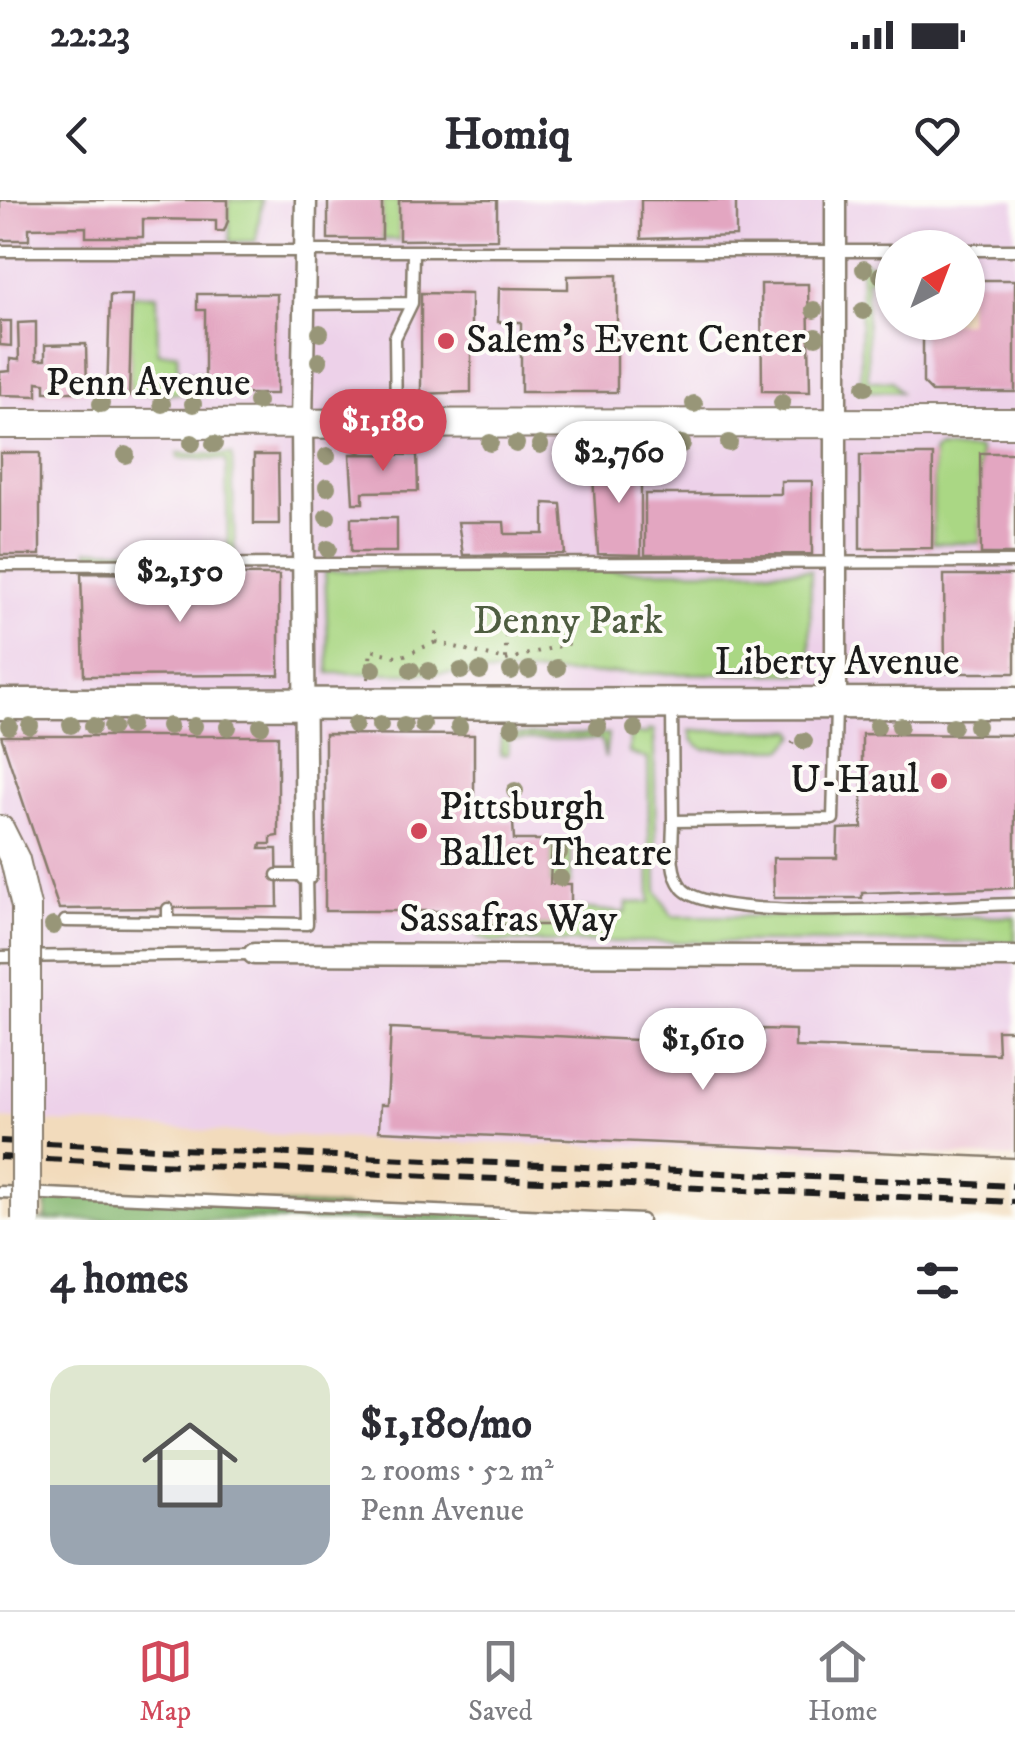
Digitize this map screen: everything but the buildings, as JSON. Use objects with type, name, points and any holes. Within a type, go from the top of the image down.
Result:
[{"type":"main road","name":"Liberty Avenue","points":[[0,704],[1015,703]]},
{"type":"street","points":[[306,200],[302,424],[306,875]]},
{"type":"street","points":[[836,200],[836,702]]},
{"type":"street","name":"Penn Avenue","points":[[0,424],[1015,423]]},
{"type":"street","points":[[0,830],[16,860],[26,907],[26,1219]]},
{"type":"street","name":"Sassafras Way","points":[[254,954],[1015,957]]},
{"type":"lane","points":[[985,250],[1015,250]]},
{"type":"lane","points":[[0,251],[875,251]]},
{"type":"lane","points":[[396,424],[395,338],[412,303],[413,252]]},
{"type":"lane","points":[[304,304],[412,303]]},
{"type":"lane","points":[[0,565],[1015,562]]},
{"type":"lane","points":[[673,821],[833,819],[836,702]]},
{"type":"lane","points":[[671,703],[675,874],[682,887],[705,901],[757,910],[1015,904]]},
{"type":"lane","points":[[64,921],[307,924],[306,875],[278,874]]},
{"type":"lane","points":[[168,909],[168,922]]},
{"type":"lane","name":"Sassafras Way","points":[[0,956],[254,954]]},
{"type":"lane","points":[[0,1192],[642,1220]]},
{"type":"path","points":[[436,628],[436,642]]},
{"type":"path","points":[[506,636],[506,660]]},
{"type":"path","points":[[368,679],[370,650],[400,656],[436,642],[506,660],[571,643]]},
{"type":"path","points":[[792,744],[799,735]]},
{"type":"shaded area","points":[[0,200],[1015,200],[1015,1155],[391,1141],[0,1119]]},
{"type":"green space","points":[[228,200],[262,200],[256,241],[230,242]]},
{"type":"green space","points":[[382,200],[399,200],[399,240],[382,239]]},
{"type":"green space","points":[[860,259],[875,267],[875,279],[866,279],[868,381],[892,381],[900,392],[861,391]]},
{"type":"green space","points":[[132,295],[157,295],[158,353],[177,353],[178,373],[205,374],[205,394],[129,393]]},
{"type":"green space","points":[[937,448],[979,449],[981,543],[933,543],[933,452]]},
{"type":"green space","points":[[178,453],[232,455],[235,555],[89,555],[88,550],[228,548],[226,460],[178,458]]},
{"type":"green space","name":"Denny Park","points":[[811,570],[810,674],[329,673],[325,571]]},
{"type":"green space","points":[[648,730],[654,730],[657,891],[672,916],[1015,917],[1015,942],[494,942],[480,938],[471,925],[570,925],[571,907],[626,913],[627,903],[650,902],[648,759],[629,753],[630,734],[648,734]]},
{"type":"green space","points":[[794,730],[796,735],[784,749],[703,749],[693,741],[690,731]]},
{"type":"green space","points":[[608,734],[605,758],[601,739],[508,739],[508,754],[501,755],[501,735]]},
{"type":"green space","points":[[552,844],[571,846],[571,884],[550,884]]},
{"type":"green space","points":[[47,1194],[642,1220],[27,1220],[46,1219]]},
{"type":"railway","points":[[0,1141],[1015,1186]]},
{"type":"railway","points":[[0,1157],[1015,1202]]},
{"type":"place","name":"Salem's Event Center","points":[[446,341]]},
{"type":"place","name":"U-Haul","points":[[939,781]]},
{"type":"place","name":"Pittsburgh Ballet Theatre","points":[[419,831]]}]
